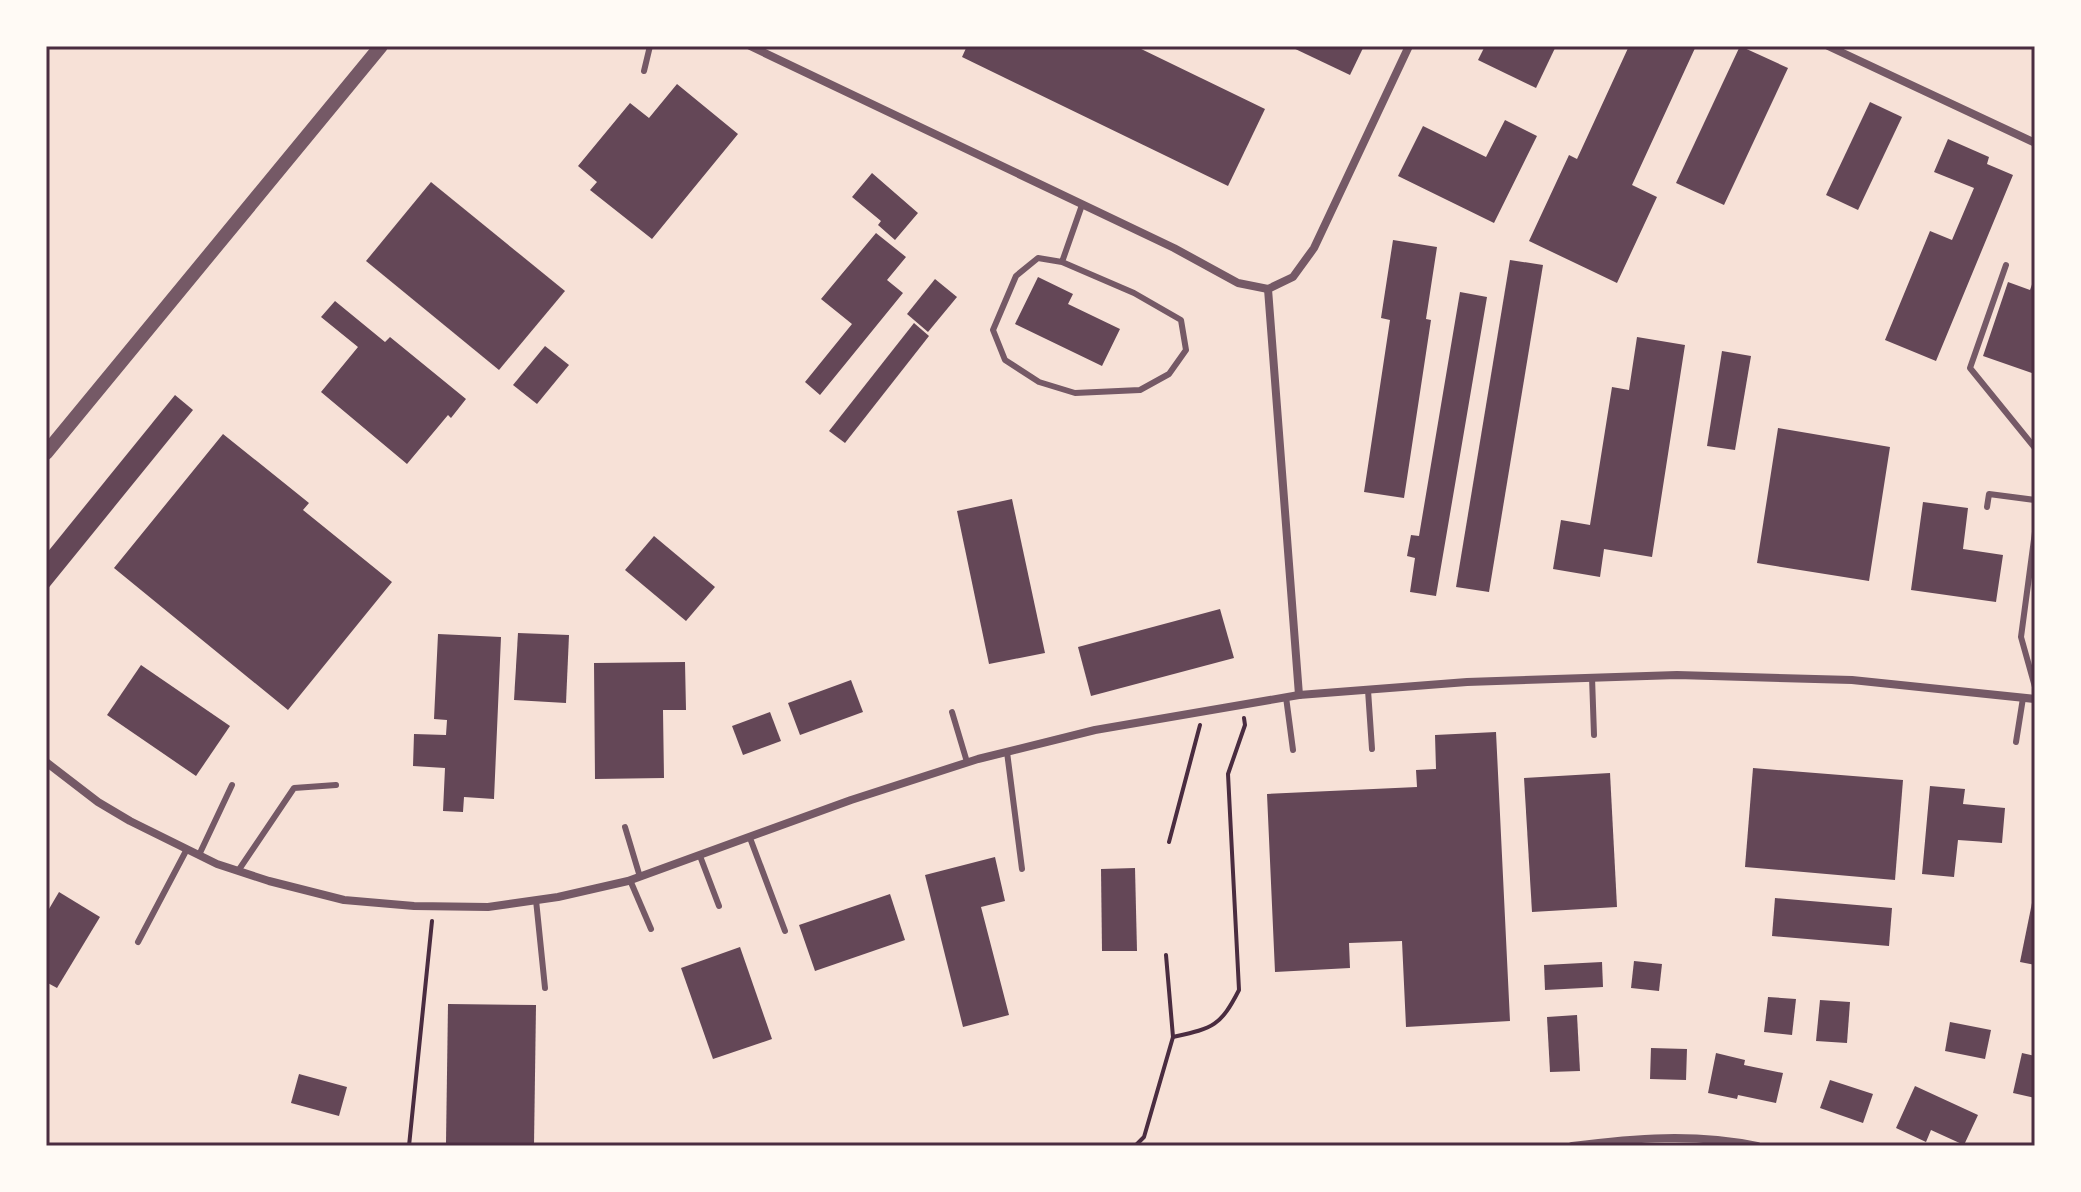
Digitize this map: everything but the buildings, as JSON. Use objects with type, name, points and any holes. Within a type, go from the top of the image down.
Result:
[{"type":"street","points":[[46,453],[381,46]]},
{"type":"street","points":[[750,46],[1238,283],[1268,289],[1293,277],[1314,248],[1409,46]]},
{"type":"street","points":[[1828,46],[2035,143]]},
{"type":"street","points":[[1268,289],[1299,695]]},
{"type":"street","points":[[46,762],[98,802],[199,855],[238,871],[344,900],[488,907],[536,900],[640,877],[851,800],[967,762],[1095,730],[1299,695],[1592,677],[1677,675],[1846,679],[2035,699]]},
{"type":"street","points":[[1572,1146],[1665,1137],[1691,1137],[1757,1146]]},
{"type":"lane","points":[[644,71],[650,46]]},
{"type":"lane","points":[[1062,262],[1082,205]]},
{"type":"lane","points":[[1038,258],[1062,262],[1134,293],[1181,320],[1186,350],[1169,374],[1140,390],[1075,393],[1039,382],[1005,360],[993,330],[1016,276],[1038,258]]},
{"type":"lane","points":[[2006,265],[1970,368],[2035,448]]},
{"type":"lane","points":[[1987,507],[1989,494],[2035,500]]},
{"type":"lane","points":[[2035,532],[2021,637],[2035,687]]},
{"type":"lane","points":[[1592,677],[1594,735]]},
{"type":"lane","points":[[1368,690],[1372,749]]},
{"type":"lane","points":[[1286,697],[1293,750]]},
{"type":"lane","points":[[2016,742],[2023,698]]},
{"type":"lane","points":[[952,712],[967,762]]},
{"type":"lane","points":[[1007,752],[1022,869]]},
{"type":"lane","points":[[199,855],[232,785]]},
{"type":"lane","points":[[238,871],[294,788],[336,785]]},
{"type":"lane","points":[[625,827],[640,877]]},
{"type":"lane","points":[[750,838],[785,931]]},
{"type":"lane","points":[[138,942],[187,849]]},
{"type":"lane","points":[[700,856],[719,906]]},
{"type":"lane","points":[[630,880],[651,929]]},
{"type":"lane","points":[[536,900],[545,988]]},
{"type":"path","points":[[1173,1037],[1209,1029],[1227,1014],[1239,990],[1228,774],[1245,725],[1243,704]]},
{"type":"path","points":[[1169,842],[1204,711]]},
{"type":"path","points":[[409,1146],[434,906]]},
{"type":"path","points":[[1135,1146],[1144,1137],[1173,1037],[1166,955]]}]
